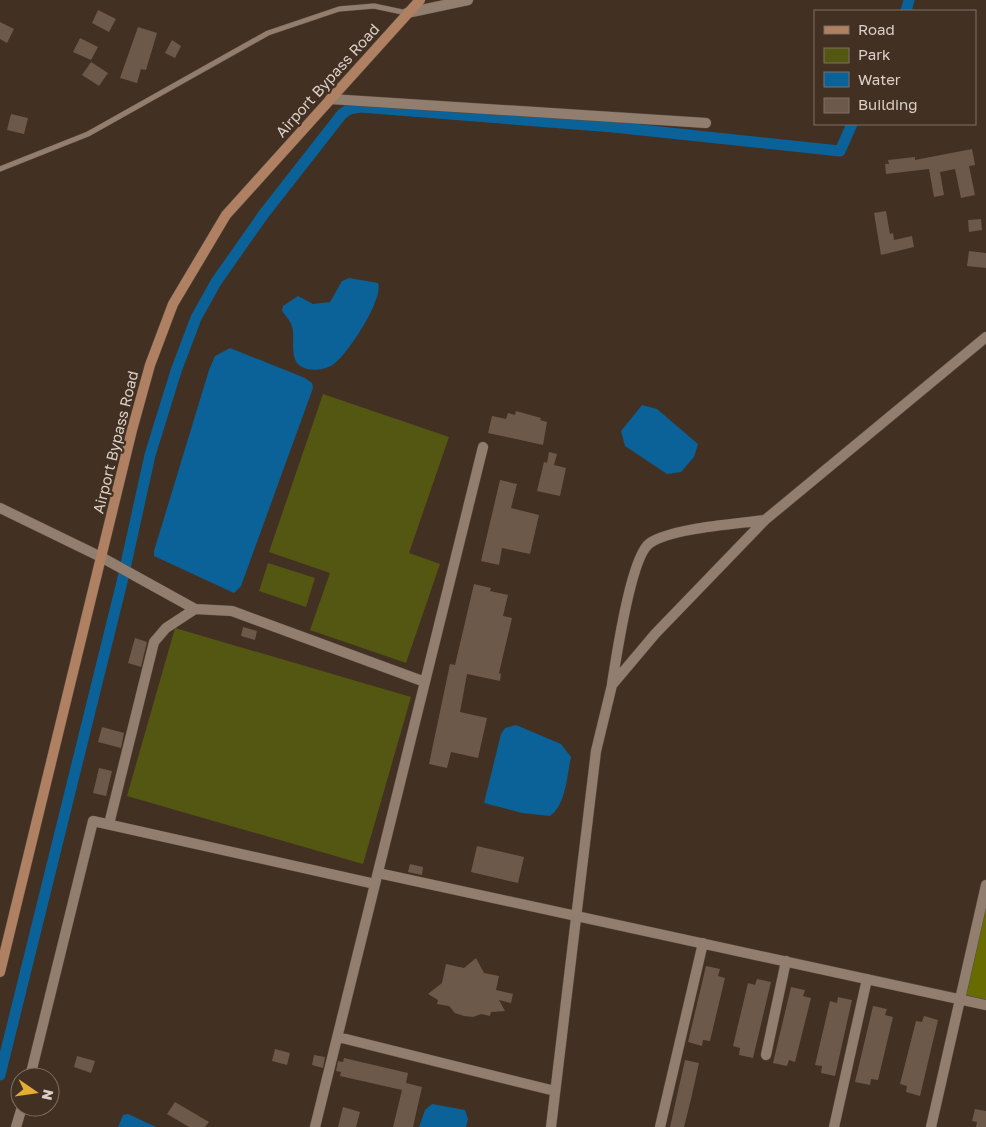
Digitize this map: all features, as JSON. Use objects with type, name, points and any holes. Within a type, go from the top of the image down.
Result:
[{"type":"street","name":"Airport Bypass Road","points":[[0,972],[101,557],[150,365],[173,304],[226,215],[420,0]]},
{"type":"street","points":[[407,13],[468,0]]},
{"type":"street","points":[[330,99],[706,123]]},
{"type":"street","points":[[612,685],[655,634],[766,520],[986,337]]},
{"type":"street","points":[[315,1127],[483,447]]},
{"type":"street","points":[[0,508],[101,557],[196,610],[232,611],[425,682]]},
{"type":"street","points":[[551,1127],[596,752],[612,685],[625,608],[641,556],[649,543],[674,534],[766,520]]},
{"type":"street","points":[[109,824],[154,642],[166,628],[196,610]]},
{"type":"street","points":[[32,1067],[93,821],[577,916],[986,1005]]},
{"type":"street","points":[[931,1127],[986,885]]},
{"type":"street","points":[[660,1127],[703,943]]},
{"type":"street","points":[[766,1055],[786,962]]},
{"type":"street","points":[[834,1127],[867,979]]},
{"type":"street","points":[[338,1037],[555,1090]]},
{"type":"lane","points":[[0,169],[88,134],[268,33],[339,9],[374,6],[407,13]]},
{"type":"green space","points":[[323,394],[449,437],[409,553],[440,564],[406,663],[310,630],[330,573],[269,552]]},
{"type":"green space","points":[[268,563],[315,578],[306,607],[259,591]]},
{"type":"green space","points":[[175,628],[411,697],[363,864],[127,796]]},
{"type":"shaded area","points":[[986,894],[986,1005],[960,999]]},
{"type":"water","points":[[349,278],[378,283],[376,301],[364,325],[348,349],[335,363],[319,370],[302,367],[295,359],[293,329],[282,311],[283,306],[298,296],[313,304],[330,302],[342,281]]},
{"type":"water","points":[[230,348],[305,378],[312,383],[313,388],[241,586],[234,593],[154,556],[209,370],[215,356]]},
{"type":"water","points":[[642,405],[657,409],[698,444],[694,457],[681,472],[667,474],[625,446],[621,431]]},
{"type":"water","points":[[516,725],[561,744],[571,757],[563,797],[550,816],[522,813],[484,803],[501,734],[505,728]]},
{"type":"water","points":[[432,1104],[465,1110],[468,1119],[466,1127],[419,1127],[425,1110]]},
{"type":"water","points":[[128,1114],[156,1127],[118,1127],[123,1115]]},
{"type":"building","points":[[98,10],[116,19],[109,32],[92,23]]},
{"type":"building","points":[[0,22],[14,29],[7,43],[0,39]]},
{"type":"building","points":[[138,27],[157,33],[146,70],[141,69],[137,83],[120,78]]},
{"type":"building","points":[[80,38],[98,47],[91,60],[73,52]]},
{"type":"building","points":[[172,40],[181,46],[175,58],[165,53]]},
{"type":"building","points":[[91,62],[108,73],[99,86],[82,75]]},
{"type":"building","points":[[11,114],[28,118],[24,134],[7,130]]},
{"type":"building","points":[[972,149],[975,165],[969,166],[975,195],[961,198],[955,169],[940,172],[944,195],[934,197],[929,169],[886,174],[885,164],[889,164],[888,160],[915,157],[915,160]]},
{"type":"building","points":[[886,211],[890,234],[893,233],[894,240],[912,236],[914,247],[881,255],[874,213]]},
{"type":"building","points":[[981,219],[982,230],[969,232],[968,220]]},
{"type":"building","points":[[969,251],[986,253],[986,268],[967,266]]},
{"type":"building","points":[[516,411],[541,418],[540,420],[547,422],[543,445],[488,433],[492,416],[506,419],[508,413],[515,415]]},
{"type":"building","points":[[549,452],[557,454],[554,465],[566,468],[560,496],[537,491],[544,462],[547,463]]},
{"type":"building","points":[[500,480],[517,484],[511,508],[539,515],[530,554],[502,548],[499,565],[481,561]]},
{"type":"building","points":[[474,584],[491,588],[490,591],[508,595],[503,616],[512,618],[499,673],[501,674],[500,681],[467,674],[460,712],[487,718],[478,758],[451,752],[447,768],[429,764],[450,664],[455,665]]},
{"type":"building","points":[[243,627],[257,631],[255,640],[241,636]]},
{"type":"building","points":[[135,638],[147,642],[141,667],[128,663]]},
{"type":"building","points":[[102,727],[124,733],[121,748],[98,742]]},
{"type":"building","points":[[99,768],[112,771],[106,796],[93,793]]},
{"type":"building","points":[[477,846],[524,857],[518,883],[471,872]]},
{"type":"building","points":[[410,864],[423,867],[422,875],[408,872]]},
{"type":"building","points":[[476,958],[484,973],[499,976],[496,990],[513,994],[511,1003],[499,1000],[505,1011],[491,1012],[490,1016],[481,1014],[473,1017],[464,1016],[455,1013],[449,1006],[437,1004],[438,1000],[428,994],[442,983],[446,964],[464,968]]},
{"type":"building","points":[[706,966],[720,969],[718,976],[725,978],[710,1041],[703,1040],[702,1046],[688,1042]]},
{"type":"building","points":[[757,979],[771,982],[753,1058],[739,1055],[740,1048],[733,1046],[748,983],[755,985]]},
{"type":"building","points":[[791,987],[805,990],[803,996],[811,998],[795,1062],[789,1060],[787,1066],[773,1063]]},
{"type":"building","points":[[838,997],[852,1000],[835,1076],[821,1073],[822,1066],[815,1065],[830,1001],[837,1003]]},
{"type":"building","points":[[873,1006],[887,1009],[885,1015],[893,1017],[878,1080],[871,1079],[870,1085],[855,1082]]},
{"type":"building","points":[[924,1016],[938,1020],[920,1096],[906,1092],[907,1086],[900,1084],[916,1021],[922,1022]]},
{"type":"building","points":[[275,1049],[290,1053],[287,1065],[272,1061]]},
{"type":"building","points":[[314,1055],[325,1057],[323,1068],[312,1065]]},
{"type":"building","points":[[77,1056],[95,1061],[91,1073],[74,1067]]},
{"type":"building","points":[[344,1058],[408,1073],[406,1083],[422,1087],[413,1127],[393,1127],[402,1090],[340,1076],[341,1072],[336,1071],[338,1061],[343,1062]]},
{"type":"building","points":[[685,1060],[699,1063],[691,1099],[684,1127],[670,1127]]},
{"type":"building","points":[[175,1102],[209,1122],[205,1127],[189,1127],[167,1114]]},
{"type":"building","points":[[343,1107],[360,1112],[356,1127],[338,1127]]},
{"type":"building","points":[[975,1109],[986,1111],[986,1127],[976,1127],[977,1122],[972,1121]]},
{"type":"waterway","points":[[906,10],[909,0]]},
{"type":"waterway","points":[[0,1075],[122,582],[150,455],[176,371],[196,318],[216,282],[263,215],[342,114],[349,109],[360,107],[613,127],[840,151],[852,125]]}]
